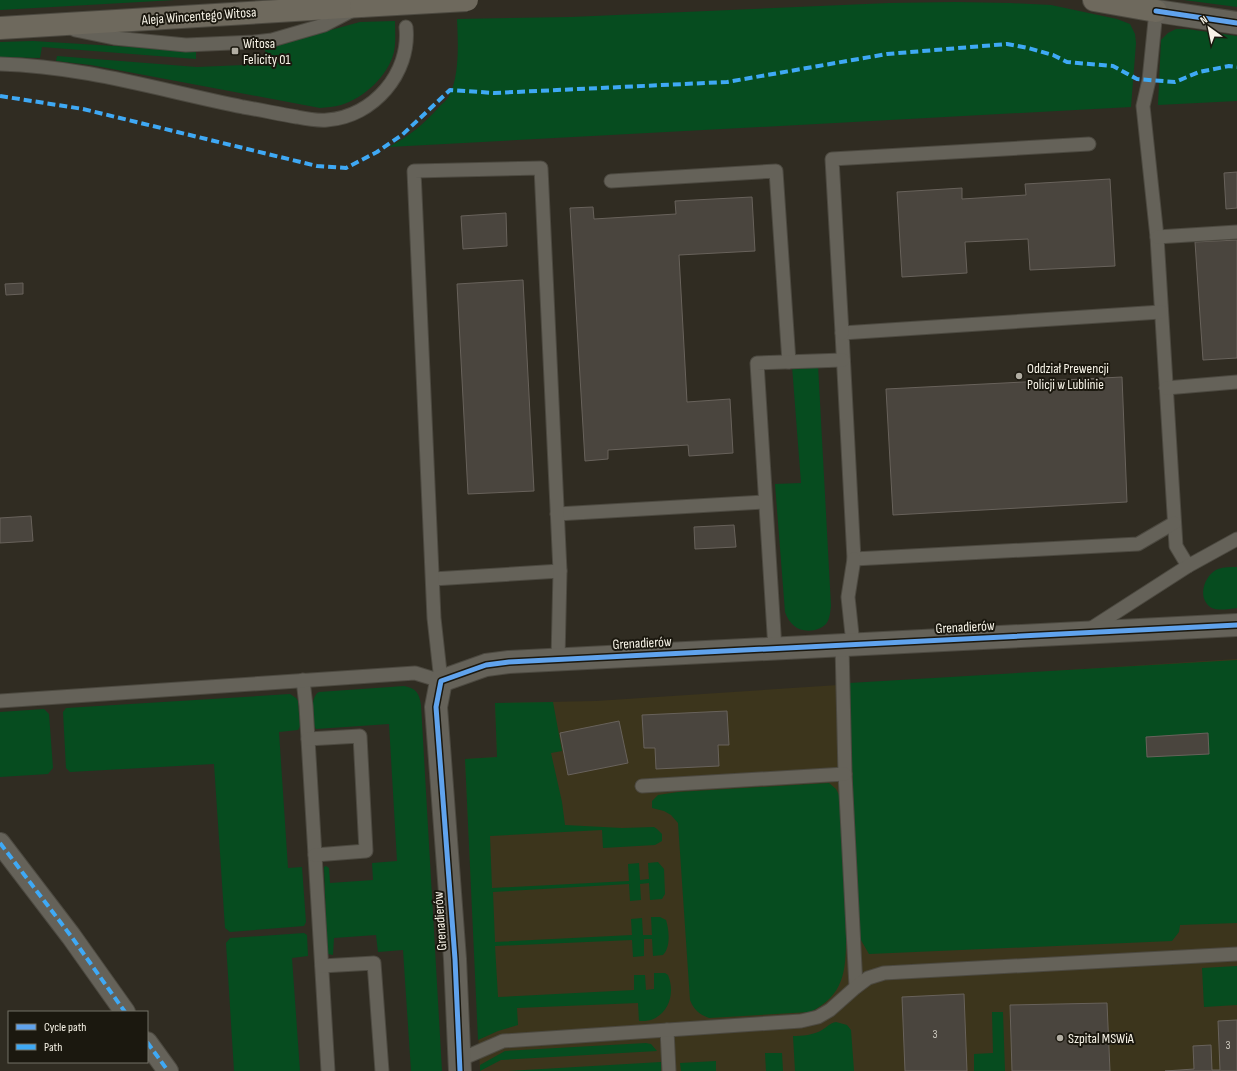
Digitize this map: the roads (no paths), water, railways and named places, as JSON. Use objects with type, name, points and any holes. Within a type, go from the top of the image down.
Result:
[{"type":"main road","name":"Aleja Wincentego Witosa","points":[[0,28],[468,0]]},
{"type":"main road","points":[[1094,0],[1156,11]]},
{"type":"street","points":[[1156,11],[1237,23]]},
{"type":"street","name":"Grenadierów","points":[[460,1065],[455,959],[436,707],[442,681],[486,665],[509,662],[1237,625]]},
{"type":"street","points":[[0,843],[71,936],[124,1011]]},
{"type":"street","points":[[148,1043],[168,1071]]},
{"type":"lane","points":[[50,25],[114,38],[186,45],[254,42],[272,40],[324,25],[362,6]]},
{"type":"lane","points":[[1156,11],[1149,80],[1144,106],[1157,237],[1176,546],[1188,566]]},
{"type":"lane","points":[[0,64],[47,66],[140,84],[207,100],[293,116],[326,120],[353,114],[366,108],[378,98],[393,79],[401,65],[406,42],[406,27]]},
{"type":"lane","points":[[856,987],[845,774],[848,597],[854,559],[832,159],[1089,144]]},
{"type":"lane","points":[[0,701],[415,673],[442,681],[434,618],[414,171],[541,168],[560,571],[558,659]]},
{"type":"lane","points":[[611,181],[776,171],[789,362]]},
{"type":"lane","points":[[1157,237],[1237,232]]},
{"type":"lane","points":[[842,333],[1161,312]]},
{"type":"lane","points":[[775,648],[757,364],[843,360]]},
{"type":"lane","points":[[1166,388],[1237,382]]},
{"type":"lane","points":[[557,514],[765,502]]},
{"type":"lane","points":[[854,559],[1138,544],[1174,523]]},
{"type":"lane","points":[[1084,633],[1188,566],[1237,539]]},
{"type":"lane","points":[[433,579],[560,571]]},
{"type":"lane","points":[[303,680],[308,739],[328,1071]]},
{"type":"lane","points":[[308,739],[360,736],[366,851],[315,856]]},
{"type":"lane","points":[[642,786],[845,774]]},
{"type":"lane","points":[[460,1065],[503,1041],[801,1021],[818,1017],[830,1010],[868,978],[884,973],[1237,954]]},
{"type":"lane","points":[[322,966],[374,963],[382,1071]]},
{"type":"lane","points":[[667,1030],[669,1071]]},
{"type":"place","name":"Witosa Felicity 01","points":[[235,51]]},
{"type":"place","name":"Oddział Prewencji Policji w Lublinie","points":[[1019,376]]},
{"type":"place","name":"Szpital MSWiA","points":[[1060,1038]]}]
